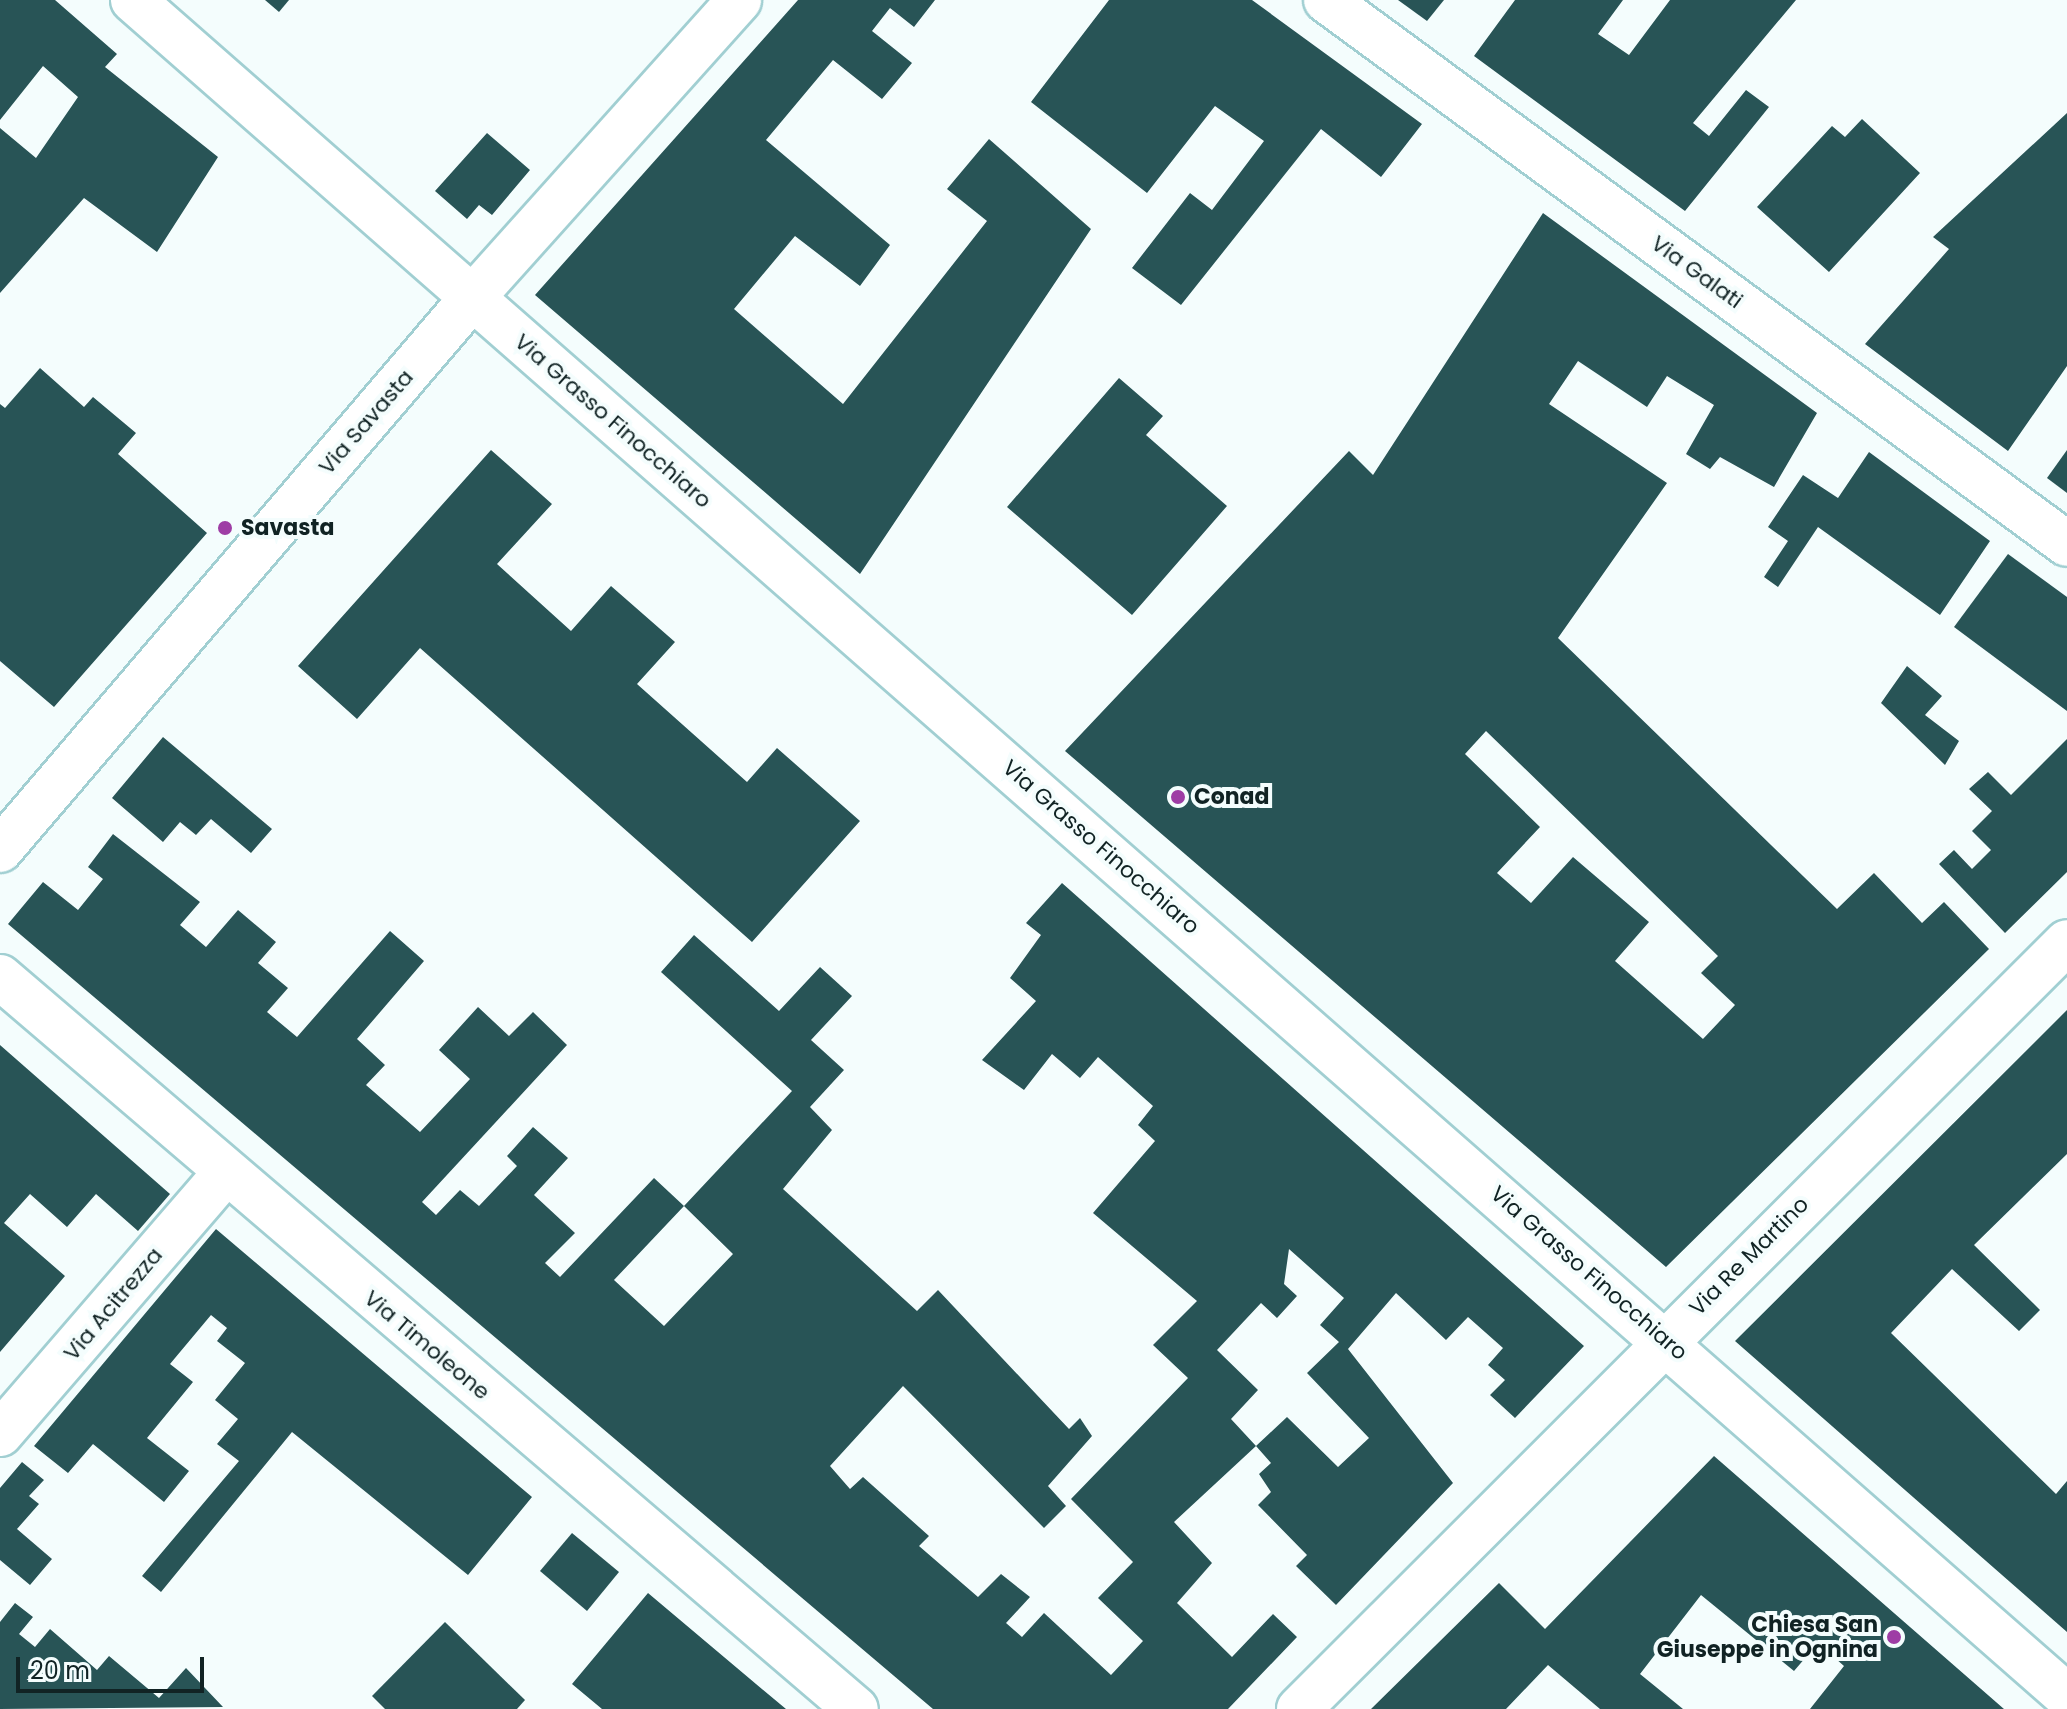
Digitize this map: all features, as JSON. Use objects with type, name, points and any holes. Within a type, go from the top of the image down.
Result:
[{"type":"street","name":"Via Grasso Finocchiaro","points":[[133,0],[1665,1339],[2067,1696]]},
{"type":"street","name":"Via Savasta","points":[[0,850],[472,298],[739,0]]},
{"type":"street","name":"Via Galati","points":[[1326,0],[2067,544]]},
{"type":"street","name":"Via Re Martino","points":[[1299,1709],[1665,1339],[2067,942]]},
{"type":"street","name":"Via Timoleone","points":[[0,977],[225,1173],[856,1709]]},
{"type":"street","name":"Via Acitrezza","points":[[0,1434],[225,1173]]},
{"type":"building","points":[[0,0],[55,0],[117,54],[105,67],[218,157],[157,252],[84,198],[0,293],[0,128],[36,158],[78,97],[43,66],[0,120]]},
{"type":"building","points":[[265,0],[289,0],[279,12]]},
{"type":"building","points":[[798,0],[935,0],[914,27],[890,8],[872,31],[912,63],[882,99],[833,60],[766,140],[890,245],[860,286],[795,236],[734,309],[843,404],[987,221],[947,189],[989,139],[1091,229],[860,574],[535,295]]},
{"type":"building","points":[[1109,0],[1252,0],[1422,124],[1381,177],[1321,129],[1181,305],[1132,268],[1190,193],[1212,210],[1264,141],[1215,106],[1147,193],[1031,102]]},
{"type":"building","points":[[1398,0],[1444,0],[1427,21]]},
{"type":"building","points":[[1515,0],[1623,0],[1598,34],[1629,55],[1670,0],[1796,0],[1693,123],[1709,136],[1746,90],[1769,107],[1685,211],[1474,56]]},
{"type":"building","points":[[2067,113],[2067,366],[2008,451],[1865,344],[1949,249],[1933,237]]},
{"type":"building","points":[[1862,119],[1920,173],[1829,272],[1757,207],[1832,126],[1845,137]]},
{"type":"building","points":[[487,133],[530,170],[492,215],[479,205],[467,219],[435,191]]},
{"type":"building","points":[[1543,213],[1817,413],[1774,487],[1720,457],[1710,469],[1686,454],[1714,405],[1667,376],[1647,407],[1578,361],[1549,404],[1667,483],[1558,638],[1837,909],[1874,873],[1922,923],[1944,902],[1989,949],[1666,1267],[1065,751],[1349,451],[1373,475]],"holes":[[[1486,731],[1718,956],[1701,973],[1735,1005],[1703,1039],[1615,961],[1649,922],[1573,857],[1531,903],[1497,873],[1540,827],[1465,754]]]},
{"type":"building","points":[[40,368],[84,407],[93,397],[136,433],[118,454],[207,533],[54,707],[0,661],[0,404],[5,408]]},
{"type":"building","points":[[1119,378],[1163,416],[1146,435],[1227,506],[1132,615],[1007,507]]},
{"type":"building","points":[[491,450],[552,504],[497,564],[571,631],[611,586],[675,642],[637,684],[747,782],[777,748],[860,821],[752,942],[420,648],[357,719],[298,666]]},
{"type":"building","points":[[2067,450],[2067,493],[2047,478]]},
{"type":"building","points":[[1869,452],[1990,541],[1940,615],[1818,527],[1778,587],[1764,577],[1788,541],[1768,527],[1803,475],[1838,498]]},
{"type":"building","points":[[2008,554],[2067,597],[2067,711],[1954,627]]},
{"type":"building","points":[[1907,666],[1942,696],[1925,715],[1959,741],[1945,765],[1881,703]]},
{"type":"building","points":[[163,737],[272,829],[251,853],[211,819],[196,835],[180,822],[163,842],[112,798]]},
{"type":"building","points":[[2067,739],[2067,872],[2005,933],[1939,864],[1954,850],[1972,869],[1991,850],[1972,831],[1992,811],[1969,789],[1988,772],[2011,795]]},
{"type":"building","points":[[113,834],[200,902],[180,925],[206,947],[238,910],[276,942],[258,963],[288,988],[267,1012],[297,1037],[390,931],[424,961],[357,1039],[385,1065],[366,1085],[420,1132],[470,1079],[439,1050],[478,1007],[509,1036],[533,1012],[567,1045],[422,1202],[436,1215],[460,1190],[479,1206],[517,1166],[507,1156],[533,1127],[568,1158],[534,1195],[575,1233],[545,1263],[560,1277],[654,1178],[684,1206],[792,1091],[661,972],[694,935],[779,1011],[820,967],[852,996],[811,1040],[844,1070],[810,1107],[832,1130],[783,1189],[917,1311],[938,1290],[1069,1429],[1080,1418],[1092,1436],[1048,1486],[1066,1506],[1044,1528],[903,1386],[830,1466],[850,1489],[863,1477],[929,1536],[919,1546],[978,1597],[1001,1574],[1030,1597],[1006,1623],[1022,1637],[1044,1613],[1111,1675],[1143,1641],[1098,1598],[1133,1562],[1071,1499],[1188,1378],[1153,1345],[1197,1301],[1093,1213],[1155,1141],[1138,1125],[1153,1106],[1098,1057],[1080,1078],[1052,1054],[1024,1090],[982,1060],[1036,1001],[1010,978],[1041,935],[1026,923],[1062,883],[1584,1346],[1515,1418],[1490,1395],[1505,1380],[1488,1365],[1503,1348],[1468,1317],[1446,1340],[1396,1293],[1348,1349],[1453,1483],[1336,1605],[1296,1566],[1307,1555],[1258,1505],[1271,1492],[1259,1474],[1271,1463],[1256,1446],[1174,1522],[1212,1563],[1177,1603],[1232,1657],[1273,1614],[1297,1637],[1228,1709],[933,1709],[8,924],[43,882],[78,910],[103,879],[88,867]],"holes":[[[684,1206],[733,1254],[664,1326],[614,1280]],[[1289,1249],[1344,1298],[1320,1325],[1339,1342],[1307,1373],[1369,1438],[1338,1467],[1287,1417],[1256,1446],[1231,1419],[1258,1390],[1217,1350],[1261,1303],[1277,1318],[1297,1296],[1284,1284]]]},
{"type":"building","points":[[2067,1010],[2067,1154],[1974,1245],[2040,1310],[2019,1331],[1952,1269],[1891,1333],[2056,1494],[2067,1481],[2067,1632],[1735,1341]]},
{"type":"building","points":[[0,1045],[170,1194],[138,1231],[96,1194],[67,1227],[30,1194],[4,1223],[65,1276],[0,1352]]},
{"type":"building","points":[[216,1229],[532,1497],[468,1575],[292,1432],[161,1592],[142,1576],[239,1461],[217,1444],[238,1419],[215,1400],[245,1363],[217,1341],[227,1328],[211,1315],[170,1364],[193,1382],[147,1438],[189,1471],[164,1502],[93,1444],[68,1473],[34,1446]]},
{"type":"building","points":[[1714,1456],[2004,1709],[1810,1709],[1844,1666],[1818,1643],[1794,1671],[1701,1595],[1640,1674],[1683,1709],[1600,1709],[1548,1665],[1506,1709],[1371,1709],[1499,1583],[1545,1629]]},
{"type":"building","points":[[22,1462],[44,1480],[29,1496],[39,1504],[17,1529],[52,1559],[30,1585],[0,1560],[0,1488]]},
{"type":"building","points":[[572,1533],[619,1572],[587,1611],[540,1571]]},
{"type":"building","points":[[648,1593],[786,1709],[602,1709],[572,1684]]},
{"type":"building","points":[[15,1603],[33,1617],[19,1634],[35,1647],[50,1629],[97,1670],[109,1656],[159,1698],[186,1668],[223,1707],[0,1709],[0,1622]]},
{"type":"building","points":[[445,1622],[525,1700],[517,1709],[385,1709],[372,1696]]},
{"type":"place","name":"Savasta","points":[[225,528]]},
{"type":"place","name":"Conad","points":[[1178,797]]},
{"type":"place","name":"Chiesa San Giuseppe in Ognina","points":[[1894,1637]]}]
